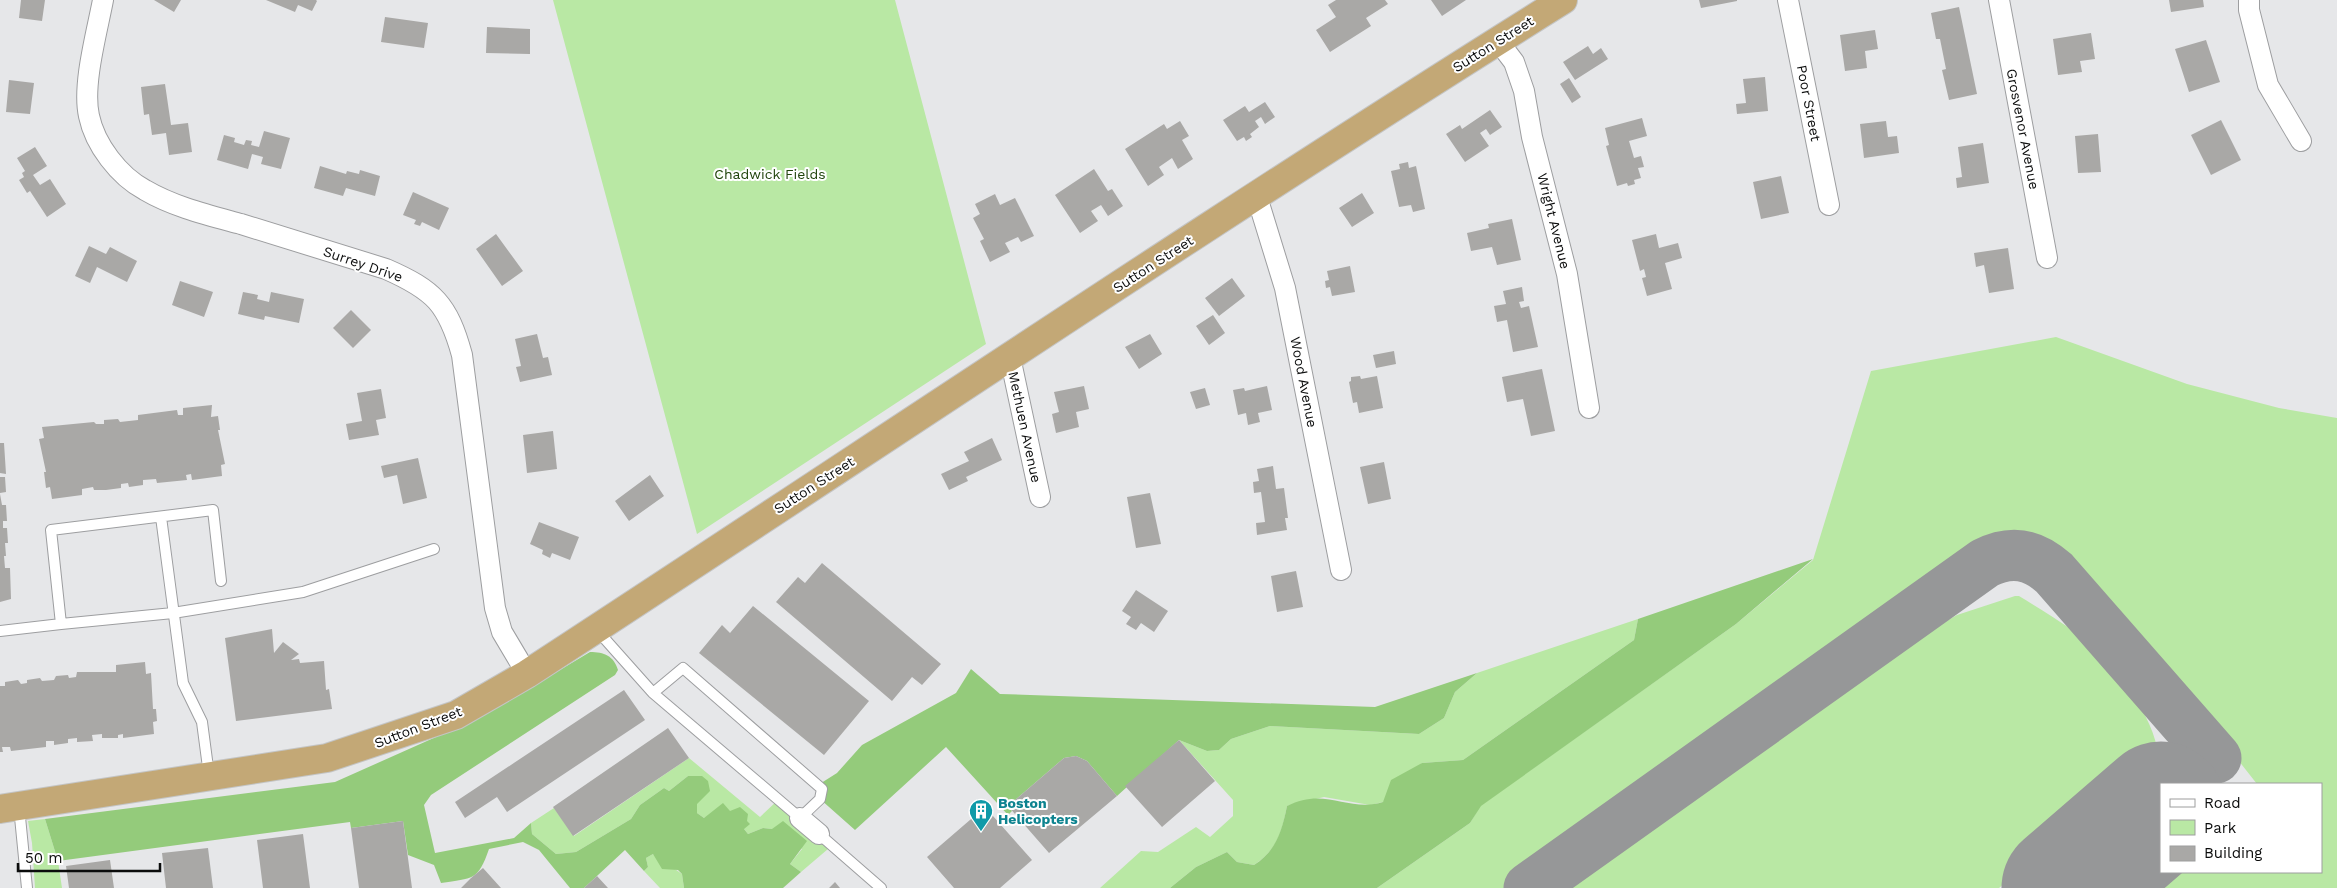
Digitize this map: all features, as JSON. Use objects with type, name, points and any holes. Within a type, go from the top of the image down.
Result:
[{"type":"highway","name":"Sutton Street","points":[[9,807],[328,758],[456,714],[527,674],[1257,196],[1563,0]]},
{"type":"street","name":"Surrey Drive","points":[[103,0],[91,62],[88,116],[107,155],[123,174],[144,190],[180,206],[386,269],[414,282],[431,294],[443,307],[454,325],[462,355],[495,608],[502,632],[527,674]]},
{"type":"street","name":"Poor Street","points":[[1788,0],[1829,206]]},
{"type":"street","name":"Grosvenor Avenue","points":[[1999,0],[2047,258]]},
{"type":"street","points":[[2249,0],[2249,10],[2268,85],[2301,141]]},
{"type":"street","name":"Wright Avenue","points":[[1498,41],[1514,62],[1524,91],[1532,137],[1567,274],[1589,408]]},
{"type":"street","name":"Wood Avenue","points":[[1257,196],[1285,288],[1341,570]]},
{"type":"street","name":"Methuen Avenue","points":[[1010,357],[1040,497]]},
{"type":"street","points":[[800,818],[818,834]]},
{"type":"lane","points":[[61,624],[51,530],[213,510],[222,581]]},
{"type":"lane","points":[[161,517],[183,683],[202,722],[209,776]]},
{"type":"lane","points":[[0,630],[173,613],[303,592],[434,549]]},
{"type":"lane","points":[[596,629],[653,693],[800,818],[820,799],[822,789],[683,668],[653,693]]},
{"type":"lane","points":[[9,807],[27,888]]},
{"type":"lane","points":[[818,834],[880,888]]},
{"type":"green space","name":"Chadwick Fields","points":[[553,0],[895,0],[986,344],[697,534]]},
{"type":"green space","points":[[2056,337],[2187,384],[2279,408],[2337,418],[2337,888],[2140,888],[2160,871],[2160,873],[2322,873],[2322,783],[2256,783],[2205,718],[2060,556],[2051,550],[2033,543],[2014,541],[1984,546],[1506,888],[1377,888],[1470,823],[1480,806],[1736,624],[1813,560],[1871,371]]},
{"type":"green space","points":[[1813,559],[1736,624],[1481,806],[1470,823],[1377,888],[1170,888],[1196,867],[1227,852],[1237,862],[1254,865],[1268,853],[1277,840],[1287,806],[1313,798],[1371,805],[1383,802],[1391,780],[1422,763],[1463,760],[1634,640],[1638,619]]},
{"type":"green space","points":[[2019,596],[2074,631],[2099,654],[2125,684],[2146,716],[2157,748],[2154,755],[1999,888],[1557,888],[1711,778],[1927,632],[1957,615]]},
{"type":"green space","points":[[1638,619],[1634,640],[1463,760],[1422,763],[1383,802],[1370,805],[1324,797],[1287,806],[1277,840],[1268,853],[1254,865],[1237,862],[1227,852],[1196,867],[1170,888],[1100,888],[1141,851],[1158,852],[1196,827],[1210,837],[1233,816],[1233,800],[1179,740],[1207,751],[1219,750],[1231,739],[1270,726],[1419,734],[1444,718],[1455,692],[1477,673]]},
{"type":"green space","points":[[590,652],[604,654],[611,658],[618,670],[615,675],[431,795],[424,805],[435,853],[514,838],[531,823],[532,834],[556,854],[576,852],[631,819],[640,805],[664,788],[669,791],[688,776],[702,776],[708,781],[710,791],[697,804],[697,813],[704,818],[723,803],[730,811],[740,807],[748,814],[747,821],[750,824],[744,829],[748,834],[763,828],[772,829],[783,821],[807,841],[790,864],[801,872],[783,888],[684,888],[682,874],[678,870],[662,869],[653,854],[646,858],[648,867],[644,871],[625,850],[584,888],[570,888],[539,850],[523,842],[489,849],[481,867],[473,876],[441,883],[434,865],[408,855],[403,821],[351,828],[350,822],[58,861],[45,819],[335,782],[483,716]]},
{"type":"green space","points":[[971,669],[1000,694],[1375,707],[1477,673],[1455,692],[1444,718],[1419,734],[1270,726],[1231,739],[1219,750],[1207,751],[1179,740],[1117,796],[1087,761],[1076,756],[1064,758],[1008,806],[1012,811],[1008,815],[946,747],[855,830],[820,799],[818,785],[837,773],[862,745],[956,693]]},
{"type":"green space","points":[[689,758],[760,817],[778,800],[800,818],[828,849],[801,872],[790,864],[802,849],[772,829],[763,828],[748,834],[730,811],[704,818],[697,813],[688,776],[669,791],[664,788],[640,805],[631,819],[576,852],[556,854],[532,834],[531,823],[554,808],[574,836]]},
{"type":"green space","points":[[45,819],[58,861],[62,888],[35,888],[32,843],[28,821]]},
{"type":"green space","points":[[653,854],[682,874],[684,888],[660,888],[644,871],[648,867],[646,858]]},
{"type":"building","points":[[21,0],[45,0],[42,21],[19,18]]},
{"type":"building","points":[[154,0],[181,0],[174,12]]},
{"type":"building","points":[[266,0],[317,1],[312,11],[298,5],[295,12]]},
{"type":"building","points":[[1336,0],[1385,0],[1388,4],[1366,18],[1371,26],[1330,52],[1316,30],[1336,17],[1328,5]]},
{"type":"building","points":[[1431,0],[1466,0],[1442,16]]},
{"type":"building","points":[[1699,0],[1737,0],[1737,1],[1701,8]]},
{"type":"building","points":[[2169,0],[2203,0],[2204,7],[2171,12]]},
{"type":"building","points":[[1959,7],[1977,94],[1949,100],[1942,70],[1946,69],[1940,39],[1936,39],[1931,13]]},
{"type":"building","points":[[385,17],[428,23],[424,48],[381,42]]},
{"type":"building","points":[[487,27],[530,29],[530,54],[486,53]]},
{"type":"building","points":[[1875,30],[1878,49],[1865,51],[1867,68],[1845,71],[1840,35]]},
{"type":"building","points":[[2091,33],[2095,59],[2080,61],[2082,72],[2058,75],[2053,39]]},
{"type":"building","points":[[2206,40],[2220,82],[2189,92],[2175,49]]},
{"type":"building","points":[[1588,46],[1593,54],[1601,48],[1608,59],[1575,80],[1563,62]]},
{"type":"building","points":[[1765,77],[1768,111],[1737,114],[1736,104],[1746,103],[1743,79]]},
{"type":"building","points":[[1569,78],[1581,97],[1572,103],[1560,84]]},
{"type":"building","points":[[9,80],[34,83],[30,114],[6,112]]},
{"type":"building","points":[[165,84],[171,125],[188,123],[192,152],[169,155],[166,133],[152,135],[149,114],[144,115],[141,87]]},
{"type":"building","points":[[1265,102],[1275,117],[1265,124],[1261,117],[1255,121],[1259,127],[1250,134],[1252,137],[1246,141],[1244,137],[1237,141],[1223,120],[1245,106],[1249,112]]},
{"type":"building","points":[[1490,110],[1502,127],[1490,135],[1486,129],[1480,133],[1489,146],[1465,162],[1446,134],[1460,125],[1462,129]]},
{"type":"building","points":[[1642,118],[1647,136],[1629,141],[1634,158],[1641,156],[1644,167],[1638,168],[1641,178],[1634,180],[1635,184],[1628,186],[1627,183],[1617,186],[1606,146],[1609,145],[1605,128]]},
{"type":"building","points":[[2221,120],[2241,160],[2211,175],[2191,135]]},
{"type":"building","points":[[1180,121],[1189,136],[1182,140],[1193,159],[1178,169],[1172,158],[1159,167],[1164,175],[1148,186],[1125,149],[1164,124],[1167,129]]},
{"type":"building","points":[[1886,121],[1888,137],[1897,136],[1899,153],[1864,158],[1860,124]]},
{"type":"building","points":[[264,131],[290,138],[281,169],[261,164],[263,157],[252,154],[248,169],[217,160],[224,135],[235,138],[234,142],[244,145],[246,140],[252,141],[251,145],[259,147]]},
{"type":"building","points":[[2098,134],[2101,172],[2078,173],[2075,136]]},
{"type":"building","points":[[1983,143],[1989,183],[1957,188],[1956,178],[1962,177],[1958,147]]},
{"type":"building","points":[[35,147],[47,166],[33,175],[40,185],[50,179],[66,204],[47,217],[30,191],[27,193],[19,180],[24,177],[22,173],[25,171],[17,158]]},
{"type":"building","points":[[1408,162],[1409,168],[1416,166],[1425,209],[1413,212],[1411,205],[1399,207],[1391,171],[1400,169],[1399,164]]},
{"type":"building","points":[[320,166],[346,174],[347,171],[359,174],[360,170],[380,176],[375,196],[346,188],[343,196],[314,188]]},
{"type":"building","points":[[1094,169],[1108,191],[1112,189],[1123,206],[1108,216],[1101,205],[1091,211],[1098,221],[1080,233],[1055,195]]},
{"type":"building","points":[[1781,176],[1789,213],[1761,219],[1753,182]]},
{"type":"building","points":[[413,192],[449,208],[439,230],[422,222],[420,226],[414,224],[416,220],[403,215]]},
{"type":"building","points":[[1362,193],[1374,213],[1352,227],[1339,208]]},
{"type":"building","points":[[995,194],[1000,205],[1015,198],[1034,236],[1021,242],[1018,237],[1005,243],[1010,252],[990,262],[980,241],[984,239],[973,218],[980,214],[975,204]]},
{"type":"building","points":[[1512,219],[1521,260],[1497,265],[1492,247],[1471,251],[1467,233],[1489,228],[1488,224]]},
{"type":"building","points":[[496,234],[523,271],[502,286],[476,249]]},
{"type":"building","points":[[1656,234],[1659,248],[1678,243],[1682,258],[1665,263],[1672,289],[1647,296],[1642,278],[1646,277],[1644,269],[1640,271],[1632,240]]},
{"type":"building","points":[[89,246],[106,254],[110,247],[137,261],[127,282],[97,267],[90,283],[75,276]]},
{"type":"building","points":[[2008,248],[2014,289],[1989,293],[1984,265],[1976,267],[1974,253]]},
{"type":"building","points":[[1350,266],[1355,292],[1332,296],[1330,287],[1326,288],[1325,281],[1329,280],[1327,271]]},
{"type":"building","points":[[1232,278],[1245,296],[1219,316],[1205,298]]},
{"type":"building","points":[[180,281],[213,292],[204,317],[172,305]]},
{"type":"building","points":[[1522,287],[1524,301],[1519,302],[1521,308],[1529,306],[1538,347],[1513,352],[1507,320],[1497,322],[1494,306],[1506,304],[1503,291]]},
{"type":"building","points":[[243,292],[258,295],[257,299],[269,302],[271,292],[304,299],[299,323],[265,316],[264,320],[238,314]]},
{"type":"building","points":[[351,310],[371,330],[353,348],[333,328]]},
{"type":"building","points":[[1213,315],[1225,333],[1209,345],[1196,326]]},
{"type":"building","points":[[537,334],[543,358],[548,357],[552,375],[520,382],[516,367],[521,366],[515,339]]},
{"type":"building","points":[[1150,334],[1162,354],[1139,369],[1125,347]]},
{"type":"building","points":[[1394,351],[1396,364],[1376,368],[1373,355]]},
{"type":"building","points":[[1542,369],[1555,431],[1531,436],[1523,399],[1507,402],[1502,377]]},
{"type":"building","points":[[1360,376],[1361,379],[1377,376],[1383,408],[1359,413],[1357,402],[1353,403],[1349,382],[1351,377]]},
{"type":"building","points":[[1084,386],[1089,409],[1076,412],[1079,427],[1056,433],[1052,414],[1059,412],[1054,392]]},
{"type":"building","points":[[1267,386],[1272,410],[1258,413],[1260,422],[1248,425],[1246,413],[1238,415],[1233,390],[1244,388],[1245,391]]},
{"type":"building","points":[[1205,388],[1210,405],[1196,409],[1190,392]]},
{"type":"building","points":[[381,389],[386,418],[376,420],[379,435],[349,440],[346,424],[362,421],[357,393]]},
{"type":"building","points":[[212,405],[211,417],[218,416],[220,430],[218,430],[225,464],[221,465],[222,476],[192,480],[191,474],[186,475],[187,480],[157,483],[156,479],[143,480],[143,485],[129,487],[128,483],[121,484],[121,488],[106,490],[94,490],[93,487],[82,489],[82,495],[52,499],[50,487],[46,488],[44,472],[46,472],[39,439],[44,438],[42,427],[94,422],[96,424],[104,424],[104,420],[118,419],[120,422],[138,420],[138,415],[177,410],[178,415],[183,415],[183,408]]},
{"type":"building","points":[[553,431],[557,469],[527,473],[523,435]]},
{"type":"building","points":[[992,438],[1002,460],[966,477],[968,481],[949,490],[941,474],[969,461],[964,452]]},
{"type":"building","points":[[0,443],[4,443],[6,474],[0,473]]},
{"type":"building","points":[[418,458],[427,498],[403,504],[397,475],[384,478],[381,466]]},
{"type":"building","points":[[1384,462],[1391,499],[1368,504],[1360,467]]},
{"type":"building","points":[[1273,466],[1276,489],[1284,488],[1288,518],[1285,518],[1287,530],[1257,535],[1256,523],[1265,522],[1261,492],[1254,493],[1253,482],[1259,481],[1257,469]]},
{"type":"building","points":[[650,475],[664,496],[629,521],[615,501]]},
{"type":"building","points":[[0,477],[5,477],[6,492],[0,493]]},
{"type":"building","points":[[1150,493],[1161,544],[1136,548],[1127,497]]},
{"type":"building","points":[[0,494],[2,505],[6,505],[7,521],[3,521],[3,528],[7,528],[8,543],[5,543],[6,556],[4,556],[5,568],[10,568],[11,599],[0,602]]},
{"type":"building","points":[[539,522],[579,537],[570,560],[552,553],[550,558],[542,554],[543,550],[530,544]]},
{"type":"building","points":[[822,563],[941,664],[922,685],[912,677],[892,701],[776,602],[798,577],[805,583]]},
{"type":"building","points":[[1296,571],[1303,607],[1277,612],[1271,576]]},
{"type":"building","points":[[1136,590],[1168,611],[1154,632],[1141,623],[1136,630],[1126,624],[1131,617],[1122,611]]},
{"type":"building","points":[[753,606],[869,701],[824,755],[699,653],[722,625],[730,633]]},
{"type":"building","points":[[272,629],[274,653],[283,642],[299,654],[291,660],[299,659],[300,663],[324,661],[326,690],[329,689],[332,709],[236,721],[225,638]]},
{"type":"building","points":[[145,662],[146,674],[151,673],[153,709],[156,709],[157,721],[153,722],[154,734],[123,738],[123,734],[118,735],[118,738],[102,738],[102,734],[92,735],[93,741],[77,742],[77,738],[68,739],[68,743],[54,745],[54,741],[46,741],[46,747],[11,751],[10,747],[2,747],[3,752],[0,752],[0,686],[5,686],[5,682],[18,680],[21,684],[27,683],[27,680],[40,678],[42,681],[54,680],[56,676],[68,675],[69,678],[76,677],[77,672],[116,672],[116,665]]},
{"type":"building","points":[[624,690],[645,720],[507,812],[497,797],[465,818],[455,802]]},
{"type":"building","points":[[668,728],[689,758],[573,836],[553,807]]},
{"type":"building","points":[[1179,740],[1215,781],[1162,827],[1125,786]]},
{"type":"building","points":[[1076,756],[1087,761],[1117,796],[1049,853],[1008,806],[1064,758]]},
{"type":"building","name":"Boston Helicopters","points":[[985,807],[1032,860],[1000,888],[954,888],[927,857]]},
{"type":"building","points":[[403,821],[412,888],[359,888],[351,828]]},
{"type":"building","points":[[303,834],[310,888],[263,888],[257,840]]},
{"type":"building","points":[[208,848],[213,888],[166,888],[162,853]]},
{"type":"building","points":[[110,860],[114,888],[69,888],[66,866]]},
{"type":"building","points":[[483,868],[501,888],[461,888],[471,878]]},
{"type":"building","points":[[597,876],[608,888],[584,888]]},
{"type":"building","points":[[835,882],[840,888],[829,888]]},
{"type":"taxiway","points":[[1529,888],[1985,563],[2004,556],[2013,555],[2030,558],[2054,573],[2216,758]]},
{"type":"runway","points":[[2066,888],[2160,807]]},
{"type":"place","name":"Boston Helicopters","points":[[981,832]]}]
